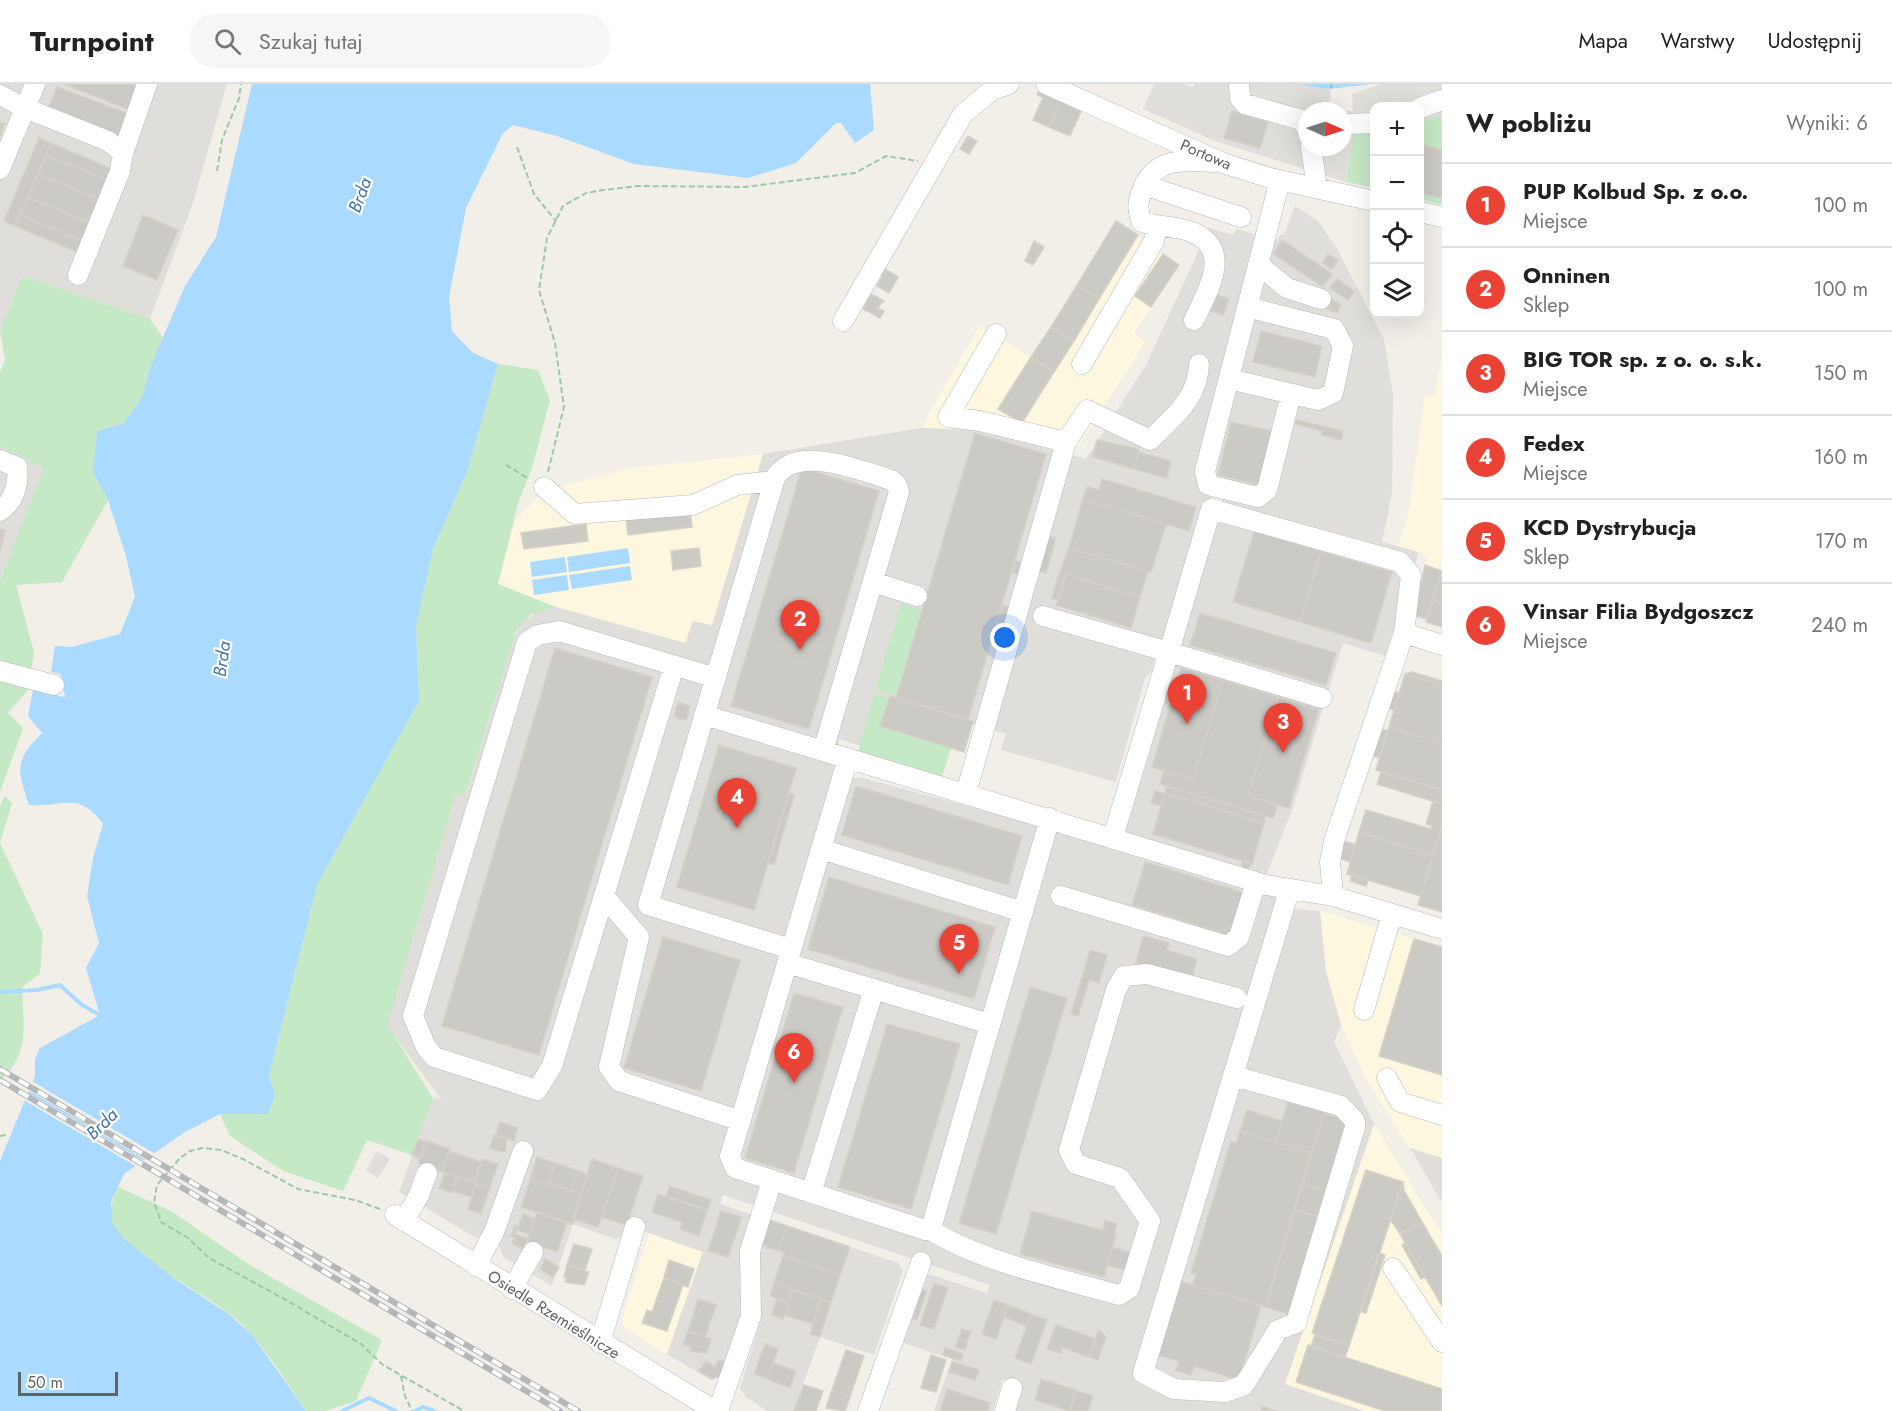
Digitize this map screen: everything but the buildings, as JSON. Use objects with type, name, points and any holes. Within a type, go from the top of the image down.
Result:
[{"type":"street","points":[[0,169],[34,84]]},
{"type":"street","points":[[78,275],[120,171],[123,153],[147,84]]},
{"type":"street","points":[[843,321],[963,114],[992,90],[1009,84]]},
{"type":"street","name":"Portowa","points":[[1046,84],[1223,163],[1280,180],[1370,200]]},
{"type":"street","points":[[1239,84],[1240,98],[1245,104],[1298,119]]},
{"type":"street","points":[[0,94],[25,108],[108,141],[123,153]]},
{"type":"street","points":[[1424,106],[1442,100]]},
{"type":"street","points":[[1352,124],[1370,123]]},
{"type":"street","points":[[1312,156],[1317,188]]},
{"type":"street","points":[[1194,320],[1211,282],[1216,259],[1210,246],[1192,232],[1157,227],[1142,222],[1137,209],[1144,185],[1150,173],[1157,167],[1179,162],[1223,163]]},
{"type":"street","points":[[1280,180],[1205,471],[1208,485],[1257,497],[1267,490],[1291,394]]},
{"type":"street","points":[[1144,185],[1241,217]]},
{"type":"street","points":[[1424,213],[1442,217]]},
{"type":"street","points":[[1082,364],[1154,241],[1157,227]]},
{"type":"street","points":[[1258,264],[1287,288],[1321,299]]},
{"type":"street","points":[[1229,379],[1318,400],[1333,393],[1343,346],[1334,328],[1247,307]]},
{"type":"street","points":[[996,334],[948,417],[980,421],[1066,442]]},
{"type":"street","points":[[966,793],[1066,442],[1087,411],[1150,440],[1191,398],[1199,381],[1199,364]]},
{"type":"street","points":[[0,460],[17,467],[18,483],[9,504],[0,511]]},
{"type":"street","points":[[823,751],[898,500],[897,485],[891,480],[822,460],[790,465],[779,471],[774,481],[648,905],[874,989],[990,1024]]},
{"type":"street","points":[[544,488],[575,514],[693,504],[737,484],[774,481]]},
{"type":"street","points":[[1113,837],[1212,509],[1400,562],[1411,575],[1404,633],[1334,841],[1330,862],[1333,896]]},
{"type":"street","points":[[873,582],[917,596]]},
{"type":"street","points":[[1043,616],[1322,698]]},
{"type":"street","points":[[674,666],[552,1066],[537,1090],[434,1057],[426,1047],[413,1016],[527,642],[538,635],[559,631],[716,678]]},
{"type":"street","points":[[1404,633],[1442,645]]},
{"type":"street","points":[[0,671],[54,685]]},
{"type":"street","points":[[704,715],[1256,882],[1289,891],[1333,896],[1442,929]]},
{"type":"street","points":[[848,758],[729,1156],[732,1166],[925,1230],[929,1228],[954,1245],[1119,1295],[1129,1290],[1150,1221],[1120,1178],[1076,1164],[1069,1150],[1116,990],[1124,975],[1148,974],[1237,998]]},
{"type":"street","points":[[929,1228],[1050,818]]},
{"type":"street","points":[[821,849],[1023,912]]},
{"type":"street","points":[[1061,896],[1228,946],[1239,937],[1256,882]]},
{"type":"street","points":[[1234,1076],[1341,1106],[1355,1121],[1355,1127],[1296,1323],[1278,1330],[1244,1385],[1225,1392],[1174,1389],[1143,1373],[1289,891]]},
{"type":"street","points":[[604,896],[639,937],[609,1067],[619,1081],[741,1121]]},
{"type":"street","points":[[1364,1010],[1392,914]]},
{"type":"street","points":[[811,1193],[874,989]]},
{"type":"street","points":[[1388,1078],[1400,1102],[1442,1115]]},
{"type":"street","points":[[476,1266],[494,1232],[523,1151]]},
{"type":"street","points":[[399,1218],[419,1195],[426,1173]]},
{"type":"street","points":[[717,1411],[751,1316],[750,1251],[772,1180]]},
{"type":"street","name":"Osiedle Rzemieślnicze","points":[[399,1218],[600,1343],[717,1411]]},
{"type":"street","points":[[600,1343],[635,1227]]},
{"type":"street","points":[[512,1288],[533,1252]]},
{"type":"street","points":[[868,1411],[921,1262]]},
{"type":"street","points":[[1393,1268],[1442,1342]]},
{"type":"street","points":[[1005,1411],[1012,1388]]},
{"type":"path","points":[[217,171],[222,140],[239,98],[241,84]]},
{"type":"path","points":[[1331,88],[1332,84]]},
{"type":"path","points":[[517,147],[534,194],[556,221]]},
{"type":"path","points":[[506,465],[544,488],[564,407],[555,343],[539,290],[547,238],[563,206],[586,193],[638,186],[745,187],[855,173],[886,156],[935,163]]},
{"type":"path","points":[[0,1136],[6,1135]]},
{"type":"path","points":[[399,1218],[355,1200],[298,1189],[243,1159],[221,1150],[202,1148],[190,1151],[180,1158],[157,1185],[154,1202],[161,1222],[188,1238],[209,1258],[361,1344],[383,1365],[464,1411]]},
{"type":"path","points":[[401,1376],[405,1396],[412,1411]]},
{"type":"shaded area","points":[[0,84],[227,84],[193,203],[150,319],[22,276],[0,331]]},
{"type":"shaded area","points":[[1154,84],[1184,84],[1192,87],[1196,84],[1298,84],[1331,88],[1329,102],[1298,102],[1298,156],[1350,156],[1346,182],[1215,141],[1143,109]]},
{"type":"shaded area","points":[[1380,84],[1442,84],[1442,114],[1424,121],[1424,102],[1370,102],[1370,129],[1354,130],[1352,143],[1352,94]]},
{"type":"shaded area","points":[[1295,206],[1318,221],[1337,249],[1370,312],[1370,318],[1373,318],[1384,339],[1393,394],[1392,494],[1382,542],[1419,552],[1385,656],[1343,643],[1292,810],[1266,876],[1119,833],[1222,498],[1211,495],[1167,640],[1156,656],[1151,673],[1145,678],[1116,782],[1001,750],[1006,734],[973,724],[964,752],[951,748],[943,772],[839,739],[837,778],[863,778],[1067,833],[1276,895],[1280,908],[1320,911],[1326,971],[1341,1025],[1334,1042],[1374,1124],[1285,1384],[1364,1411],[1015,1411],[1020,1396],[1003,1379],[993,1411],[934,1411],[952,1359],[903,1343],[928,1274],[987,1293],[990,1285],[723,1195],[720,1204],[898,1263],[903,1271],[874,1355],[820,1337],[794,1411],[767,1411],[746,1397],[740,1388],[761,1319],[742,1313],[720,1376],[711,1380],[667,1354],[703,1252],[635,1228],[633,1234],[615,1239],[573,1224],[552,1286],[504,1258],[499,1246],[480,1237],[476,1238],[399,1192],[433,1098],[441,1099],[386,1025],[456,793],[466,795],[513,639],[523,622],[539,611],[556,607],[685,643],[693,621],[712,625],[763,454],[921,428],[979,430],[1086,459],[1146,365],[1209,228],[1234,235],[1236,229],[1277,240],[1281,234],[1284,235]]},
{"type":"shaded area","points":[[1116,221],[1179,265],[1134,333],[1145,342],[1073,455],[979,430],[921,428],[980,325],[1031,357]]},
{"type":"shaded area","points":[[1442,356],[1442,571],[1425,565],[1428,555],[1398,547],[1408,515],[1425,396],[1434,396]]},
{"type":"shaded area","points":[[0,446],[45,468],[0,581]]},
{"type":"shaded area","points":[[763,454],[712,625],[686,643],[556,607],[498,584],[516,519],[546,490],[631,468]]},
{"type":"shaded area","points":[[1320,911],[1442,947],[1442,1158],[1410,1148],[1367,1081],[1341,1025],[1326,971]]},
{"type":"shaded area","points":[[1374,1124],[1442,1235],[1442,1411],[1364,1411],[1285,1384]]},
{"type":"shaded area","points":[[1410,1148],[1442,1158],[1442,1202]]},
{"type":"shaded area","points":[[377,1151],[390,1159],[378,1178],[366,1170]]},
{"type":"shaded area","points":[[649,1233],[703,1252],[667,1354],[624,1328],[622,1318]]},
{"type":"green space","points":[[1442,114],[1442,205],[1424,200],[1424,121]]},
{"type":"green space","points":[[1370,129],[1370,187],[1346,182],[1350,156],[1352,156],[1354,130]]},
{"type":"green space","points":[[22,276],[150,319],[163,338],[142,397],[124,423],[97,431],[93,473],[108,500],[62,582],[16,585],[34,652],[28,690],[8,713],[23,728],[0,792],[0,581],[44,468],[0,446],[0,372],[5,360],[0,331]]},
{"type":"green space","points":[[498,364],[538,370],[550,400],[532,468],[518,503],[498,584],[556,607],[530,615],[516,631],[465,796],[456,793],[387,1025],[433,1098],[412,1155],[367,1140],[343,1191],[283,1171],[230,1136],[220,1114],[268,1114],[275,1096],[269,1075],[317,885],[419,701],[416,626],[433,549],[467,472]]},
{"type":"green space","points":[[904,599],[904,605],[922,610],[896,695],[875,689],[898,616],[889,610],[899,612]]},
{"type":"green space","points":[[874,694],[889,698],[881,726],[951,748],[942,777],[846,748],[858,751]]},
{"type":"green space","points":[[5,796],[12,803],[0,843],[0,806]]},
{"type":"green space","points":[[0,843],[43,934],[40,974],[22,987],[24,1026],[21,1049],[10,1071],[0,1081]]},
{"type":"green space","points":[[118,1187],[171,1211],[248,1264],[382,1340],[356,1401],[325,1411],[306,1411],[271,1360],[242,1324],[218,1305],[147,1260],[119,1234],[112,1222],[111,1213]]},
{"type":"water","name":"Brda","points":[[252,84],[870,84],[874,130],[855,143],[841,123],[836,123],[796,163],[748,178],[634,164],[557,136],[513,125],[503,133],[466,208],[449,297],[452,331],[473,353],[498,364],[467,472],[433,549],[416,626],[419,701],[317,885],[269,1075],[275,1096],[268,1114],[220,1114],[185,1132],[124,1174],[111,1202],[112,1222],[124,1239],[175,1279],[229,1314],[253,1336],[306,1411],[0,1411],[0,1161],[35,1076],[35,1059],[40,1048],[100,1015],[86,968],[99,943],[87,896],[93,858],[103,824],[86,807],[78,804],[29,805],[20,766],[26,751],[42,733],[28,716],[33,690],[65,697],[61,674],[51,672],[55,646],[71,647],[120,634],[135,597],[126,556],[108,500],[93,473],[97,431],[124,423],[142,397],[152,363],[185,286],[216,237]]},
{"type":"water","points":[[1298,84],[1373,84],[1329,89]]},
{"type":"water","points":[[628,548],[630,563],[569,572],[567,557]]},
{"type":"water","points":[[565,557],[567,572],[532,577],[530,562]]},
{"type":"water","points":[[630,566],[632,580],[572,589],[569,575]]},
{"type":"water","points":[[567,575],[569,590],[534,595],[532,580]]},
{"type":"pier","points":[[30,1080],[157,1155],[148,1161],[26,1089]]},
{"type":"pier","points":[[25,1091],[146,1162],[139,1168],[22,1099]]},
{"type":"waterway","points":[[0,992],[37,990],[60,985],[82,1005],[100,1015]]},
{"type":"waterway","points":[[342,1411],[369,1398],[396,1411]]},
{"type":"waterway","points":[[415,1411],[423,1407],[434,1411]]},
{"type":"railway","points":[[0,1069],[578,1411]]},
{"type":"railway","points":[[0,1080],[560,1411]]},
{"type":"place","name":"Onninen","points":[[800,650]]},
{"type":"place","name":"PUP Kolbud Sp. z o.o.","points":[[1187,724]]},
{"type":"place","name":"BIG TOR sp. z o. o. s.k.","points":[[1283,753]]},
{"type":"place","name":"Fedex","points":[[737,828]]},
{"type":"place","name":"KCD Dystrybucja","points":[[959,974]]},
{"type":"place","name":"Vinsar Filia Bydgoszcz","points":[[794,1083]]}]
